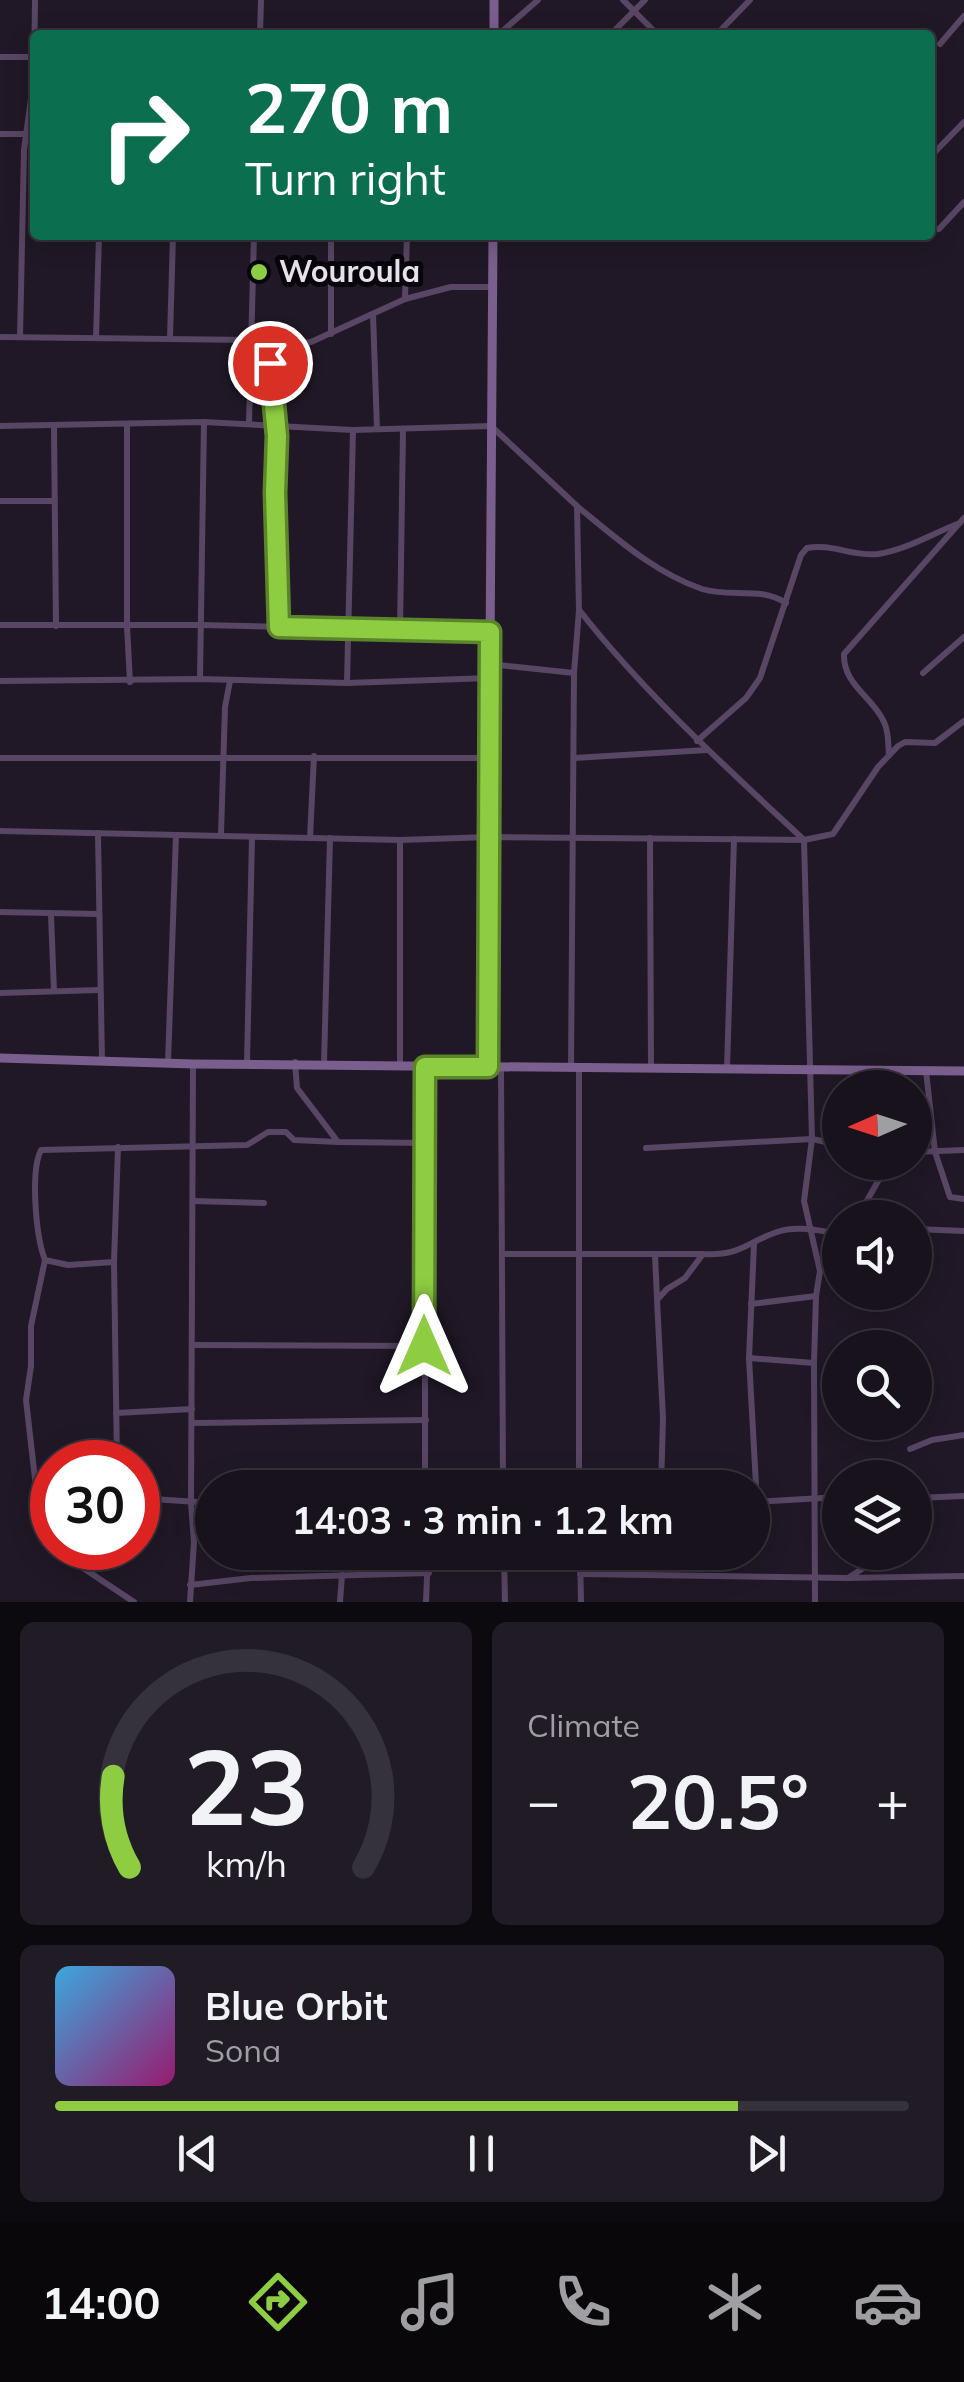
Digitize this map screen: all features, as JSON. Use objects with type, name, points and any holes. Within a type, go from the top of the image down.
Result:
[{"type":"street","points":[[35,0],[35,30]]},
{"type":"street","points":[[260,30],[261,0]]},
{"type":"street","points":[[494,0],[496,30]]},
{"type":"street","points":[[502,30],[538,0]]},
{"type":"street","points":[[623,0],[653,30]]},
{"type":"street","points":[[615,30],[644,0]]},
{"type":"street","points":[[721,30],[750,0]]},
{"type":"street","points":[[940,44],[964,16]]},
{"type":"street","points":[[0,57],[30,57]]},
{"type":"street","points":[[935,151],[964,122]]},
{"type":"street","points":[[0,134],[30,134],[20,337]]},
{"type":"street","points":[[939,229],[964,202]]},
{"type":"street","points":[[96,338],[99,240]]},
{"type":"street","points":[[170,338],[173,240]]},
{"type":"street","points":[[249,422],[254,240]]},
{"type":"street","points":[[331,240],[331,334]]},
{"type":"street","points":[[405,298],[407,240]]},
{"type":"street","points":[[488,1067],[494,240]]},
{"type":"street","points":[[0,337],[302,344],[405,298],[451,287],[492,287]]},
{"type":"street","points":[[373,314],[377,429]]},
{"type":"street","points":[[270,342],[270,384],[276,425],[279,627]]},
{"type":"street","points":[[200,679],[204,422]]},
{"type":"street","points":[[0,426],[204,422],[353,430],[492,426],[577,506],[663,571],[706,590],[772,594],[786,603]]},
{"type":"street","points":[[127,424],[130,682]]},
{"type":"street","points":[[54,426],[56,626]]},
{"type":"street","points":[[347,682],[353,430]]},
{"type":"street","points":[[400,631],[403,430]]},
{"type":"street","points":[[0,501],[54,501]]},
{"type":"street","points":[[577,506],[580,610],[574,672],[574,838],[581,1252],[580,1470]]},
{"type":"street","points":[[698,741],[746,698],[760,678],[806,548],[877,554],[902,548],[963,520]]},
{"type":"street","points":[[889,754],[882,717],[847,675],[844,654],[963,520]]},
{"type":"street","points":[[580,610],[611,650],[698,741],[804,840],[812,1140],[804,1202],[820,1271],[814,1363],[815,1602]]},
{"type":"street","points":[[0,624],[490,632]]},
{"type":"street","points":[[923,673],[964,637]]},
{"type":"street","points":[[490,664],[574,672]]},
{"type":"street","points":[[0,682],[490,678]]},
{"type":"street","points":[[221,835],[224,707],[230,681]]},
{"type":"street","points":[[0,831],[400,840],[804,840],[832,834],[889,754],[906,742],[943,740],[964,720]]},
{"type":"street","points":[[574,758],[707,750]]},
{"type":"street","points":[[310,838],[314,756]]},
{"type":"street","points":[[0,758],[489,758]]},
{"type":"street","points":[[98,833],[102,1062]]},
{"type":"street","points":[[168,1063],[176,835]]},
{"type":"street","points":[[247,1064],[252,837]]},
{"type":"street","points":[[324,1064],[330,838]]},
{"type":"street","points":[[650,838],[651,1069]]},
{"type":"street","points":[[400,840],[400,1066]]},
{"type":"street","points":[[727,1070],[734,840]]},
{"type":"street","points":[[0,912],[99,914]]},
{"type":"street","points":[[51,914],[54,992]]},
{"type":"street","points":[[0,993],[100,990]]},
{"type":"street","points":[[0,1058],[822,1071]]},
{"type":"street","points":[[294,1062],[296,1088],[338,1142]]},
{"type":"street","points":[[190,1602],[194,1542],[193,1064]]},
{"type":"street","points":[[501,1066],[503,1470]]},
{"type":"street","points":[[425,1067],[425,1470]]},
{"type":"street","points":[[932,1071],[964,1071]]},
{"type":"street","points":[[932,1125],[935,1152],[950,1197],[964,1199]]},
{"type":"street","points":[[31,1440],[26,1400],[31,1366],[30,1326],[45,1260],[40,1247],[37,1204],[36,1161],[41,1150],[247,1145],[268,1132],[286,1132],[294,1140],[426,1143]]},
{"type":"street","points":[[646,1148],[822,1142]]},
{"type":"street","points":[[117,1440],[114,1262],[118,1147]]},
{"type":"street","points":[[935,1152],[964,1150]]},
{"type":"street","points":[[193,1201],[264,1203]]},
{"type":"street","points":[[932,1230],[964,1231]]},
{"type":"street","points":[[502,1254],[733,1254],[776,1232],[822,1231]]},
{"type":"street","points":[[754,1244],[749,1358],[754,1470]]},
{"type":"street","points":[[657,1300],[684,1278],[703,1254]]},
{"type":"street","points":[[654,1255],[663,1418],[662,1470]]},
{"type":"street","points":[[45,1260],[68,1266],[114,1262]]},
{"type":"street","points":[[751,1304],[816,1296]]},
{"type":"street","points":[[192,1345],[424,1346]]},
{"type":"street","points":[[749,1358],[814,1363]]},
{"type":"street","points":[[116,1413],[192,1408]]},
{"type":"street","points":[[192,1424],[426,1420]]},
{"type":"street","points":[[910,1449],[932,1440],[964,1435]]},
{"type":"street","points":[[932,1497],[964,1496]]},
{"type":"street","points":[[770,1501],[822,1497]]},
{"type":"street","points":[[160,1500],[195,1502]]},
{"type":"street","points":[[86,1570],[134,1602]]},
{"type":"street","points":[[426,1602],[429,1570]]},
{"type":"street","points":[[505,1570],[506,1602]]},
{"type":"street","points":[[580,1570],[581,1602]]},
{"type":"street","points":[[846,1578],[859,1570]]},
{"type":"street","points":[[190,1585],[251,1578],[429,1573]]},
{"type":"street","points":[[580,1574],[964,1576]]},
{"type":"street","points":[[340,1602],[342,1575]]},
{"type":"place","name":"Wouroula","points":[[259,272]]},
{"type":"route","points":[[270,363],[277,436],[279,627],[490,632],[488,1067],[425,1067],[424,1346]]}]
